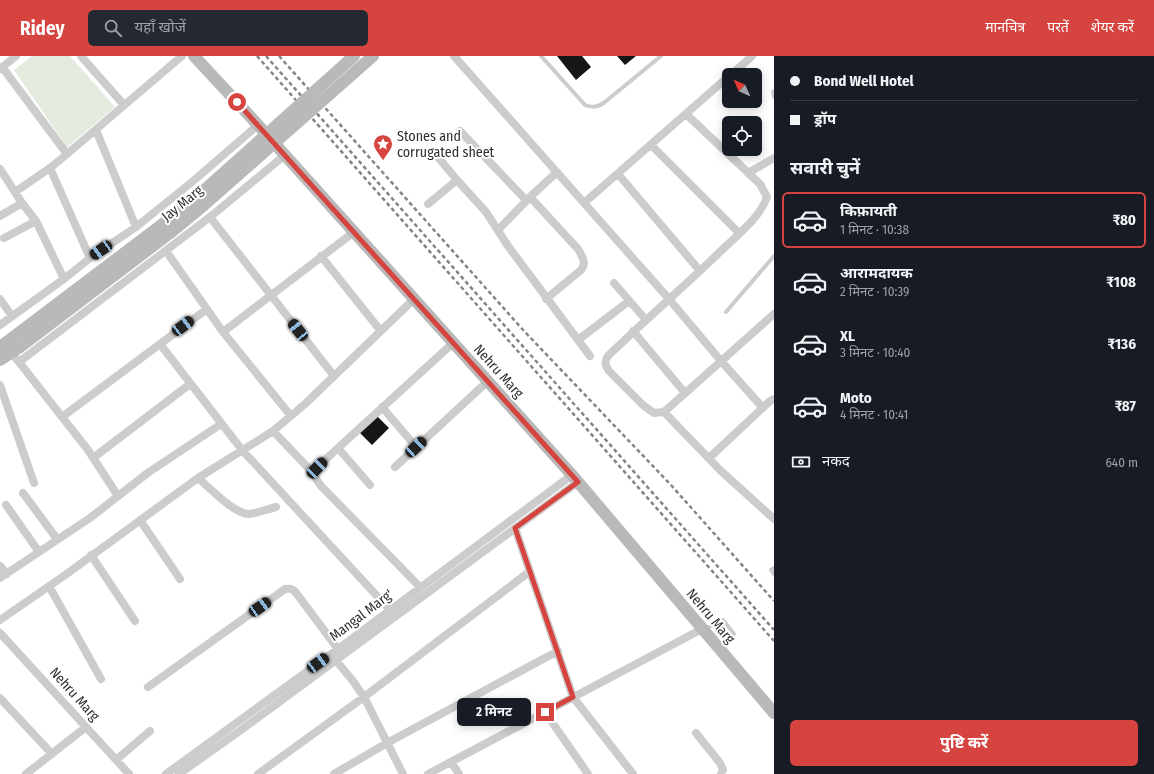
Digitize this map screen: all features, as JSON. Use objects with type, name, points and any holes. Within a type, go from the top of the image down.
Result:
[{"type":"main road","name":"Nehru Marg","points":[[194,56],[258,125],[575,478],[774,713]]},
{"type":"main road","name":"Jay Marg","points":[[0,360],[14,346],[200,194],[354,56]]},
{"type":"main road","name":"Jay Marg","points":[[0,347],[14,346],[170,233],[204,205],[373,56]]},
{"type":"street","points":[[16,56],[1,68],[67,154]]},
{"type":"street","points":[[81,56],[124,105]]},
{"type":"street","points":[[15,192],[50,168],[182,56]]},
{"type":"street","points":[[454,56],[669,299],[763,408]]},
{"type":"street","points":[[739,68],[752,56]]},
{"type":"street","points":[[584,203],[722,83]]},
{"type":"street","points":[[686,114],[760,184],[767,197],[760,212],[700,271],[633,331],[608,356],[605,361],[606,366],[609,371],[644,406],[654,412],[664,412],[774,314]]},
{"type":"street","points":[[0,325],[64,279],[90,258],[136,226],[192,182],[258,125]]},
{"type":"street","points":[[96,130],[136,226]]},
{"type":"street","points":[[460,131],[578,249],[582,257],[584,267],[546,298]]},
{"type":"street","points":[[651,145],[739,233]]},
{"type":"street","points":[[20,362],[210,217],[285,155]]},
{"type":"street","points":[[437,156],[486,212],[508,246],[590,356]]},
{"type":"street","points":[[748,173],[774,158]]},
{"type":"street","points":[[50,168],[90,258]]},
{"type":"street","points":[[0,169],[22,203],[36,221],[64,279]]},
{"type":"street","points":[[498,230],[528,198],[557,172]]},
{"type":"street","points":[[618,174],[700,271]]},
{"type":"street","points":[[428,204],[457,180]]},
{"type":"street","points":[[0,216],[22,203]]},
{"type":"street","points":[[210,217],[334,376]]},
{"type":"street","points":[[4,238],[36,221]]},
{"type":"street","points":[[223,332],[354,232]]},
{"type":"street","points":[[166,250],[223,332],[291,416]]},
{"type":"street","points":[[321,256],[380,330]]},
{"type":"street","points":[[614,283],[646,320]]},
{"type":"street","points":[[0,299],[12,316]]},
{"type":"street","points":[[0,620],[198,478],[273,431],[334,376],[380,330],[414,299]]},
{"type":"street","points":[[578,340],[629,301]]},
{"type":"street","points":[[62,418],[207,309]]},
{"type":"street","points":[[633,331],[685,393]]},
{"type":"street","points":[[314,474],[317,468],[338,448],[453,343]]},
{"type":"street","points":[[160,344],[242,450],[390,610]]},
{"type":"street","points":[[14,346],[20,362],[94,458],[118,496]]},
{"type":"street","points":[[395,467],[488,381]]},
{"type":"street","points":[[94,458],[190,384]]},
{"type":"street","points":[[0,385],[3,404],[34,483]]},
{"type":"street","points":[[709,458],[774,399]]},
{"type":"street","points":[[382,407],[416,447]]},
{"type":"street","points":[[664,412],[721,471],[774,519]]},
{"type":"street","points":[[0,566],[3,576],[90,518],[149,472],[222,424]]},
{"type":"street","points":[[273,431],[314,474],[316,480],[321,486],[420,588]]},
{"type":"street","points":[[338,448],[370,485]]},
{"type":"street","points":[[198,478],[228,504],[243,513],[254,513],[276,507]]},
{"type":"street","points":[[179,774],[337,655],[515,528],[575,478]]},
{"type":"street","name":"Mangal Marg'","points":[[166,774],[337,655],[390,610],[575,478]]},
{"type":"street","points":[[23,493],[57,539]]},
{"type":"street","points":[[6,505],[39,552]]},
{"type":"street","points":[[140,520],[180,579]]},
{"type":"street","points":[[515,528],[573,697],[633,774]]},
{"type":"street","points":[[91,555],[135,621]]},
{"type":"street","points":[[258,774],[364,697],[529,572]]},
{"type":"street","points":[[49,586],[100,679]]},
{"type":"street","points":[[148,687],[285,589],[290,588],[294,590],[364,697],[403,774]]},
{"type":"street","points":[[428,774],[702,629]]},
{"type":"street","name":"Nehru Marg","points":[[0,633],[128,774]]},
{"type":"street","points":[[334,774],[387,743],[558,651]]},
{"type":"street","points":[[0,698],[52,754]]},
{"type":"street","points":[[545,712],[588,774]]},
{"type":"street","points":[[26,774],[86,727]]},
{"type":"street","points":[[116,760],[150,731]]},
{"type":"street","points":[[696,733],[720,763],[723,770],[720,774]]},
{"type":"street","points":[[451,762],[459,774]]},
{"type":"lane","points":[[541,56],[585,106],[592,108],[605,102],[661,56]]},
{"type":"lane","points":[[774,91],[774,98]]},
{"type":"lane","points":[[726,312],[774,256]]},
{"type":"lane","points":[[774,568],[771,570],[774,574]]},
{"type":"lane","points":[[702,629],[723,620],[734,634]]},
{"type":"shaded area","points":[[32,56],[70,56],[115,107],[67,147],[14,70]]},
{"type":"building","points":[[557,56],[582,56],[591,67],[576,80]]},
{"type":"building","points":[[617,56],[636,56],[625,65]]},
{"type":"building","points":[[376,415],[389,428],[372,445],[359,432]]},
{"type":"railway","points":[[257,56],[774,641]]},
{"type":"railway","points":[[266,56],[774,630]]},
{"type":"railway","points":[[279,56],[524,331],[671,485],[774,601]]},
{"type":"place","name":"Stones and corrugated sheet","points":[[383,161]]},
{"type":"route","points":[[237,102],[578,482],[515,528],[573,697],[545,712]]}]
